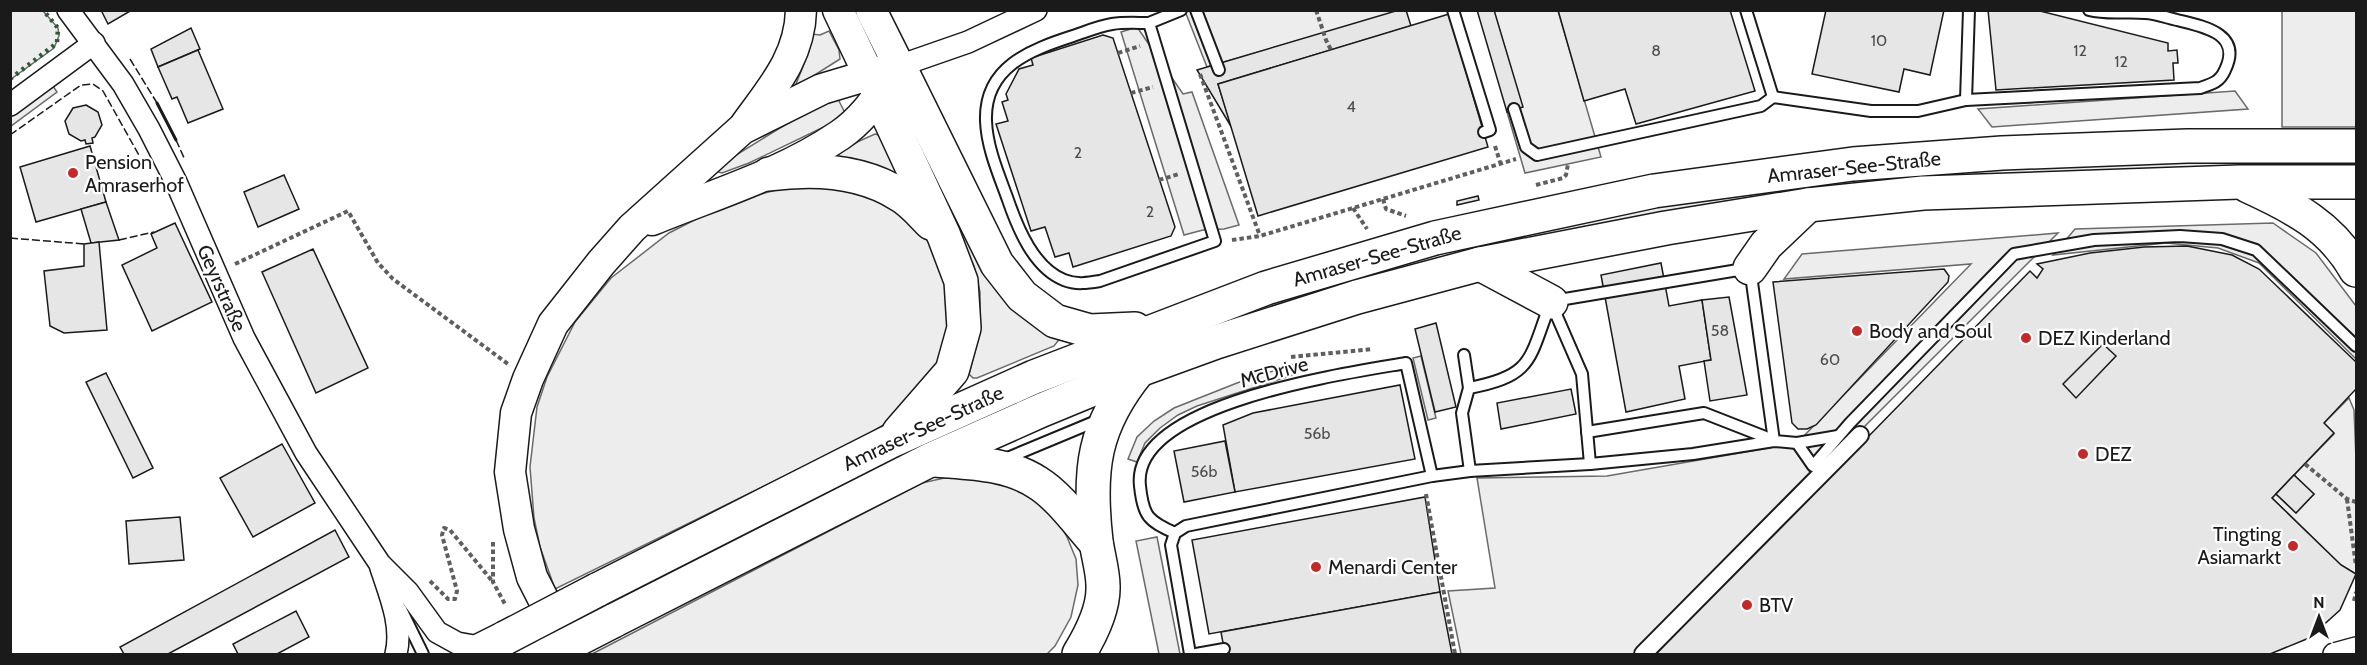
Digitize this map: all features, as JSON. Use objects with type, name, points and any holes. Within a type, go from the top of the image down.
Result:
[{"type":"main road","points":[[572,654],[536,586],[519,529],[510,472],[516,413],[528,379],[553,324],[601,263],[632,228],[742,129],[787,69],[801,27],[801,10]]},
{"type":"main road","points":[[838,10],[853,43],[873,60],[882,79],[961,281],[964,328],[952,372],[890,442]]},
{"type":"main road","points":[[871,10],[882,79],[997,264],[1022,296],[1055,321],[1090,331],[1170,326]]},
{"type":"main road","points":[[742,129],[822,89],[882,79]]},
{"type":"main road","points":[[632,228],[769,174],[841,134],[865,113],[882,79]]},
{"type":"main road","name":"Amraser-See-Straße","points":[[488,647],[890,442],[1034,377],[1266,288],[1435,238],[1654,191],[1853,164],[2002,153],[2187,146],[2356,146]]},
{"type":"main road","points":[[769,174],[792,171],[844,172],[877,182],[907,200],[944,236]]},
{"type":"main road","points":[[2239,182],[2279,200],[2318,224],[2337,242],[2356,270]]},
{"type":"main road","name":"Amraser-See-Straße","points":[[549,654],[932,459],[1042,410],[1139,370],[1216,342],[1357,297],[1480,264],[1666,228],[1808,206],[1923,193],[2239,182],[2356,182]]},
{"type":"main road","points":[[1750,268],[1766,245],[1808,206]]},
{"type":"main road","points":[[1480,264],[1551,302]]},
{"type":"main road","points":[[1079,654],[1093,632],[1104,590],[1096,543],[1093,478],[1097,444],[1119,394],[1139,370]]},
{"type":"main road","points":[[932,459],[991,465],[1008,469],[1038,483],[1049,491],[1096,543]]},
{"type":"street","name":"Geyrstraße","points":[[68,10],[123,84],[149,129],[176,182],[244,338],[306,453],[380,564],[408,592],[437,632],[457,643],[488,647]]},
{"type":"street","points":[[882,79],[1036,10]]},
{"type":"street","points":[[10,105],[94,44]]},
{"type":"street","points":[[1643,654],[1860,435]]},
{"type":"street","name":"Geyrstraße","points":[[380,564],[396,616],[398,647],[396,654]]},
{"type":"street","points":[[2334,654],[2356,648]]},
{"type":"lane","points":[[1149,23],[1215,241],[1100,281],[1082,284],[1064,280],[1047,269],[1034,254],[1013,215],[988,140],[986,119],[988,100],[995,84],[1006,69],[1022,55],[1112,24],[1149,23],[1181,10]]},
{"type":"lane","points":[[1196,10],[1219,70]]},
{"type":"lane","points":[[1454,10],[1490,130],[1484,132]]},
{"type":"lane","points":[[1746,10],[1773,97]]},
{"type":"lane","points":[[1966,100],[1969,10]]},
{"type":"lane","points":[[1514,109],[1526,147],[1537,155],[1761,106],[1773,97],[1871,111],[1918,111],[1966,100],[2200,88],[2214,84],[2221,78],[2227,66],[2226,43],[2219,33],[2208,28],[2145,12],[2104,14],[2089,10]]},
{"type":"lane","points":[[1797,443],[1813,466],[1838,436],[2014,254],[2094,240],[2180,236],[2222,239],[2256,250],[2356,346]]},
{"type":"lane","points":[[1551,302],[1750,268],[1774,441]]},
{"type":"lane","points":[[1469,388],[1508,378],[1523,368],[1551,302]]},
{"type":"lane","points":[[1551,302],[1582,374],[1590,464]]},
{"type":"lane","points":[[1464,355],[1469,388],[1462,413],[1470,471]]},
{"type":"lane","name":"McDrive","points":[[1175,534],[1156,525],[1146,515],[1141,498],[1140,476],[1144,463],[1155,446],[1180,419],[1296,383],[1406,363],[1432,476]]},
{"type":"lane","points":[[1587,432],[1704,413],[1774,441]]},
{"type":"lane","points":[[991,465],[1108,416]]},
{"type":"lane","points":[[1190,654],[1172,551],[1172,541],[1181,528],[1415,478],[1470,471],[1590,464],[1693,454],[1774,441],[1797,443],[1838,436]]},
{"type":"lane","name":"Geyrstraße","points":[[380,564],[423,654]]},
{"type":"lane","points":[[1196,654],[1224,650]]},
{"type":"path","points":[[1316,10],[1331,50]]},
{"type":"path","points":[[1197,67],[1260,236]]},
{"type":"path","points":[[1215,241],[1260,236],[1500,162]]},
{"type":"path","points":[[1529,187],[1563,178],[1569,164]]},
{"type":"path","points":[[1383,199],[1386,209]]},
{"type":"path","points":[[1353,208],[1373,237]]},
{"type":"path","points":[[216,273],[348,211],[378,263],[393,279],[528,379]]},
{"type":"path","points":[[1291,357],[1375,349]]},
{"type":"path","points":[[2305,464],[2347,499],[2356,502]]},
{"type":"path","points":[[1415,478],[1417,494],[1425,493],[1455,654]]},
{"type":"path","points":[[2347,499],[2356,566]]},
{"type":"path","points":[[422,573],[448,599],[455,599],[458,591],[441,535],[444,528],[450,530],[493,582]]},
{"type":"path","points":[[2354,601],[2356,592]]},
{"type":"shaded area","points":[[11,10],[43,11],[58,28],[59,36],[54,48],[11,79]]},
{"type":"shaded area","points":[[1185,11],[1399,11],[1207,67]]},
{"type":"shaded area","points":[[1494,11],[1558,11],[1601,157],[1525,173],[1507,112],[1522,107]]},
{"type":"shaded area","points":[[2282,11],[2356,11],[2356,127],[2282,127]]},
{"type":"shaded area","points":[[1137,27],[1183,94],[1192,92],[1239,225],[1184,235],[1121,32]]},
{"type":"shaded area","points":[[829,31],[839,50],[840,59],[799,85],[796,84],[809,51],[812,34],[820,35]]},
{"type":"shaded area","points":[[53,86],[57,92],[11,126],[10,116]]},
{"type":"shaded area","points":[[2235,91],[2248,109],[1992,127],[1978,109]]},
{"type":"shaded area","points":[[838,99],[845,113],[832,123],[749,163],[722,173],[718,172],[720,167],[736,155],[775,131],[808,111]]},
{"type":"shaded area","points":[[875,134],[879,135],[900,176],[839,163],[837,151]]},
{"type":"shaded area","points":[[925,149],[1058,338],[1054,346],[977,378],[969,374],[980,333],[980,292],[974,266],[918,153]]},
{"type":"shaded area","points":[[2356,160],[2356,167],[2200,168],[1982,175],[1698,206],[905,455],[606,608],[603,603],[984,412],[1243,312],[1462,248],[1640,209],[1820,182],[1971,169],[2224,161]]},
{"type":"shaded area","points":[[792,186],[870,191],[928,234],[953,299],[944,363],[895,418],[862,438],[555,589],[540,547],[534,518],[530,467],[537,407],[547,377],[575,322],[611,278],[669,233],[708,213],[745,198]]},
{"type":"shaded area","points":[[2273,223],[2316,253],[2356,306],[2356,359],[2259,263],[2218,248],[2166,243],[2053,255],[2075,229]]},
{"type":"shaded area","points":[[2058,233],[1637,654],[1461,654],[1448,591],[1495,588],[1477,478],[1607,476],[1797,443],[1971,264],[1784,279],[1802,254]]},
{"type":"shaded area","points":[[1421,356],[1436,418],[1428,420],[1413,358]]},
{"type":"shaded area","points":[[1294,364],[1296,374],[1197,406],[1178,415],[1145,443],[1137,462],[1128,459],[1137,437],[1154,421],[1174,408]]},
{"type":"shaded area","points":[[2349,398],[2354,410],[2356,459],[2356,574],[2341,565],[2272,498],[2276,494],[2296,513],[2314,494],[2294,475],[2334,434],[2324,423]]},
{"type":"shaded area","points":[[962,474],[1031,491],[1054,514],[1067,537],[1076,559],[1078,585],[1071,617],[1055,646],[1047,654],[592,654],[922,483]]},
{"type":"shaded area","points":[[1157,537],[1180,654],[1159,654],[1136,541]]},
{"type":"building","points":[[101,10],[132,10],[108,24]]},
{"type":"building","points":[[1399,10],[1406,10],[1411,26],[1218,84],[1232,128],[1197,70]]},
{"type":"building","points":[[1477,10],[1494,10],[1523,107],[1507,112]]},
{"type":"building","points":[[1558,10],[1730,10],[1755,91],[1636,124],[1625,89],[1584,101]]},
{"type":"building","points":[[1826,10],[1944,10],[1930,75],[1904,69],[1899,92],[1812,74]]},
{"type":"building","points":[[1988,10],[2036,10],[2168,43],[2168,51],[2177,50],[2178,63],[2173,63],[2174,80],[1996,90]]},
{"type":"building","points":[[1449,14],[1488,147],[1258,216],[1218,84]]},
{"type":"building","points":[[191,28],[200,49],[158,67],[151,49]]},
{"type":"building","points":[[1103,35],[1113,38],[1175,227],[1171,236],[1073,267],[1069,253],[1055,257],[1045,227],[1031,231],[996,124],[1008,121],[1002,102],[1008,100],[1006,94],[1019,69],[1033,65],[1031,58]]},
{"type":"building","points":[[198,50],[223,109],[188,123],[177,97],[172,99],[158,67]]},
{"type":"building","points":[[86,105],[98,112],[102,125],[92,138],[93,143],[86,144],[85,140],[81,141],[69,134],[65,121],[73,108]]},
{"type":"building","points":[[90,146],[106,202],[36,222],[20,167]]},
{"type":"building","points":[[284,175],[299,209],[258,227],[244,192]]},
{"type":"building","points":[[1478,196],[1479,200],[1457,205],[1457,201]]},
{"type":"building","points":[[106,202],[119,240],[91,243],[81,209]]},
{"type":"building","points":[[175,223],[212,302],[152,331],[122,265],[157,248],[151,234]]},
{"type":"building","points":[[99,242],[107,330],[64,333],[50,326],[44,271],[84,266],[84,244]]},
{"type":"building","name":"DEZ","points":[[2187,246],[2232,255],[2259,269],[2356,362],[2356,389],[2324,423],[2334,433],[2272,498],[2341,565],[2356,574],[2340,610],[2309,638],[2270,654],[1656,654],[2030,271],[2037,278],[2043,269],[2037,264],[2090,253],[2144,247]]},
{"type":"building","points":[[313,249],[368,368],[316,393],[262,272]]},
{"type":"building","points":[[1661,263],[1669,306],[1702,300],[1711,360],[1679,366],[1685,399],[1626,412],[1601,275]]},
{"type":"building","points":[[1944,269],[1949,276],[1948,282],[1816,425],[1807,429],[1798,429],[1792,423],[1773,282]]},
{"type":"building","points":[[1729,297],[1747,395],[1710,401],[1704,361],[1711,360],[1702,300]]},
{"type":"building","points":[[1436,323],[1456,407],[1435,412],[1415,329]]},
{"type":"building","points":[[2103,344],[2116,356],[2076,398],[2063,384]]},
{"type":"building","points":[[1266,368],[1267,371],[1251,377],[1249,373]]},
{"type":"building","points":[[106,373],[153,468],[133,478],[86,382]]},
{"type":"building","points":[[1400,385],[1415,459],[1235,492],[1223,425],[1253,413]]},
{"type":"building","points":[[1571,389],[1576,414],[1501,429],[1497,403]]},
{"type":"building","points":[[1225,441],[1235,492],[1184,502],[1174,451]]},
{"type":"building","points":[[282,444],[315,503],[253,537],[220,478]]},
{"type":"building","points":[[2294,475],[2314,494],[2296,513],[2276,494]]},
{"type":"building","name":"Menardi Center","points":[[1425,497],[1440,592],[1209,634],[1192,540]]},
{"type":"building","points":[[180,517],[184,560],[129,564],[126,521]]},
{"type":"building","points":[[335,530],[349,557],[168,654],[124,654],[120,647]]},
{"type":"building","name":"Menardi Center","points":[[1440,592],[1452,654],[1225,654],[1221,632]]},
{"type":"building","points":[[296,611],[309,637],[277,654],[238,654],[233,644]]},
{"type":"hedge","points":[[10,79],[57,43],[58,28],[43,10]]},
{"type":"fence","points":[[130,59],[157,103]]},
{"type":"fence","points":[[10,135],[81,85],[93,84],[103,91],[140,157]]},
{"type":"fence","points":[[176,140],[185,160]]},
{"type":"fence","points":[[119,240],[154,232]]},
{"type":"fence","points":[[10,238],[84,244]]},
{"type":"wall","points":[[157,103],[176,140]]},
{"type":"place","name":"Pension Amraserhof","points":[[73,173]]},
{"type":"place","name":"Body and Soul","points":[[1857,331]]},
{"type":"place","name":"DEZ Kinderland","points":[[2026,338]]},
{"type":"place","name":"DEZ","points":[[2083,454]]},
{"type":"place","name":"Tingting Asiamarkt","points":[[2293,546]]},
{"type":"place","name":"Menardi Center","points":[[1316,567]]},
{"type":"place","name":"BTV","points":[[1747,605]]}]
